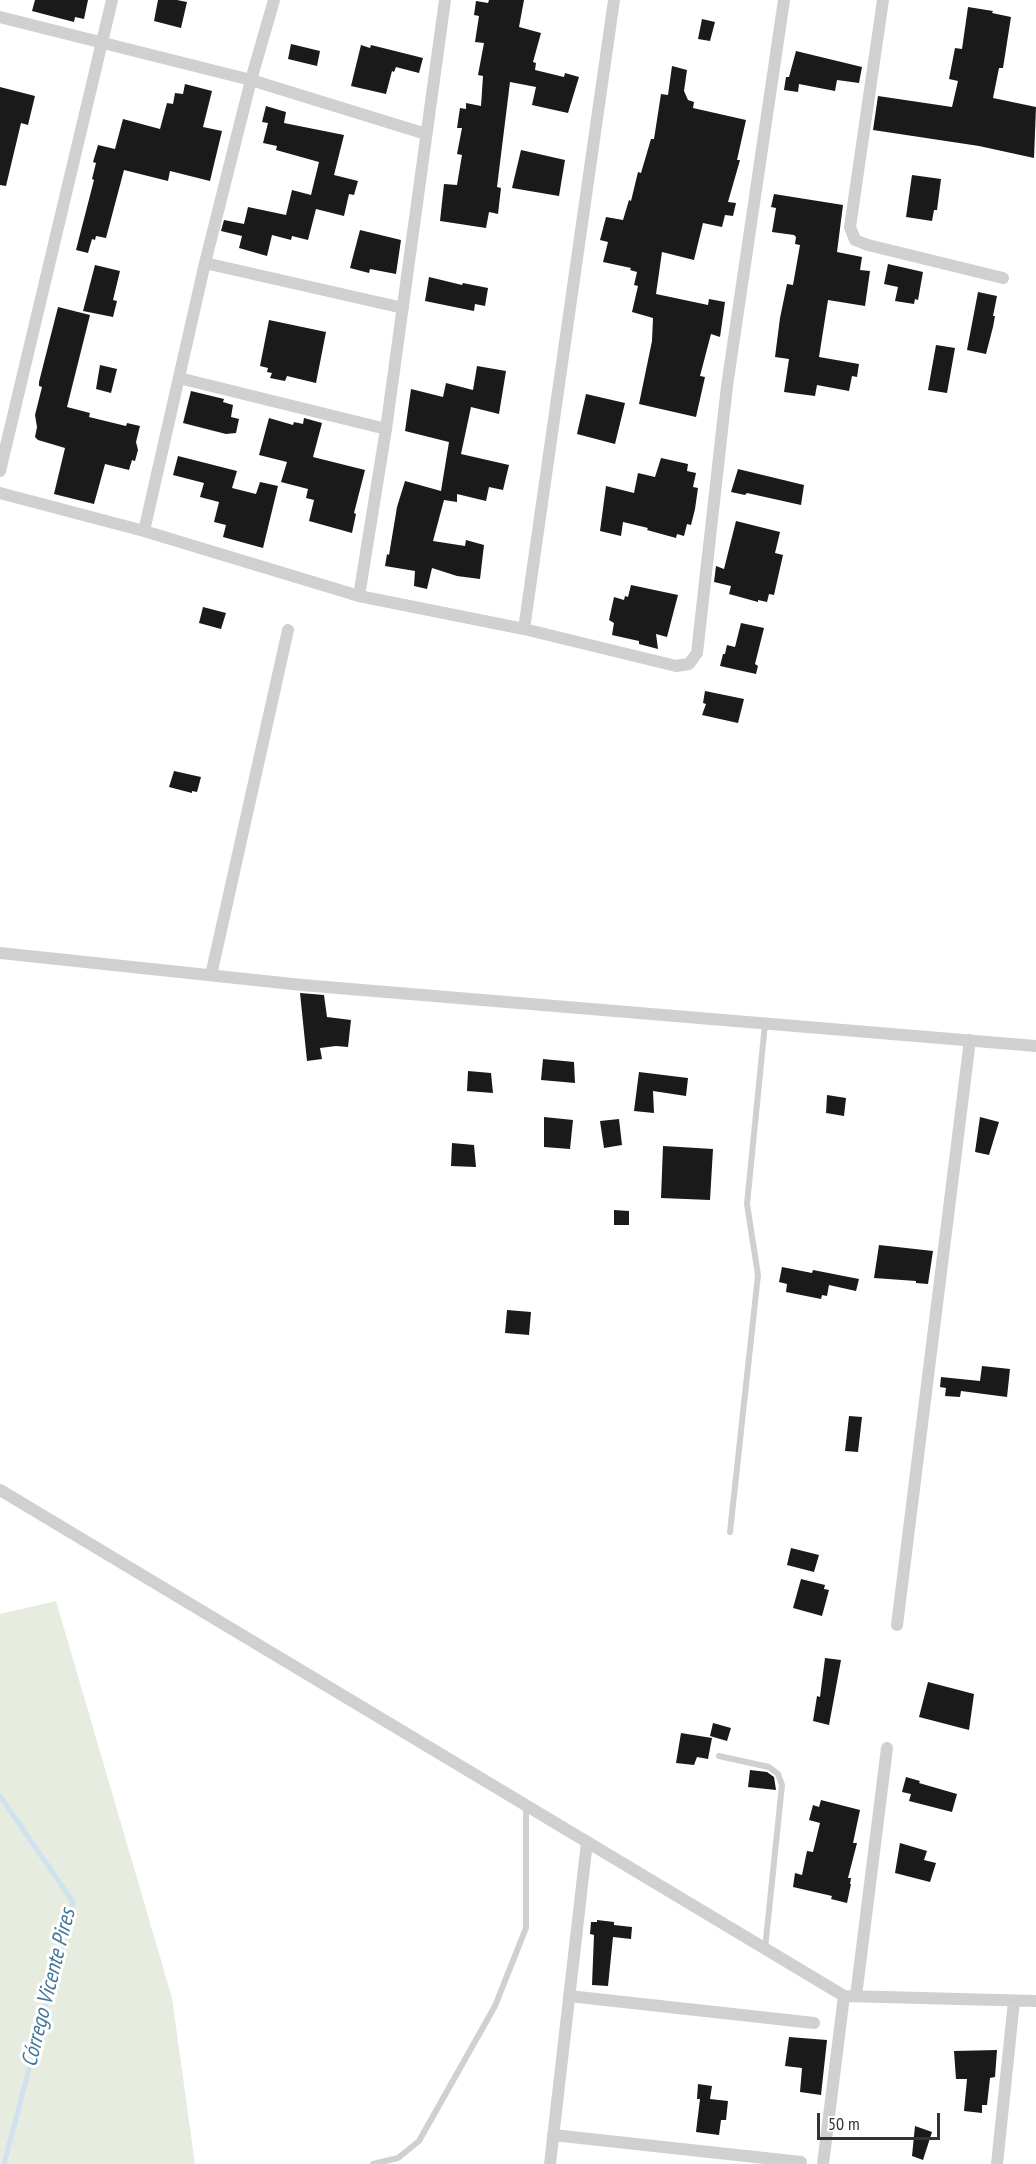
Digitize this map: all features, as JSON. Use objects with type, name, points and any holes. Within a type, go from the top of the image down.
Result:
[{"type":"street","points":[[0,471],[112,0]]},
{"type":"street","points":[[144,531],[205,263],[251,80],[274,0]]},
{"type":"street","points":[[360,596],[387,429],[445,0]]},
{"type":"street","points":[[524,629],[614,0]]},
{"type":"street","points":[[0,493],[144,531],[360,596],[524,629],[676,666],[689,664],[697,652],[727,386],[784,0]]},
{"type":"street","points":[[883,0],[850,227],[855,240],[1003,278]]},
{"type":"street","points":[[0,17],[251,80],[426,134]]},
{"type":"street","points":[[205,263],[403,308]]},
{"type":"street","points":[[179,378],[387,429]]},
{"type":"street","points":[[211,975],[288,630]]},
{"type":"street","points":[[0,953],[302,986],[1036,1046]]},
{"type":"street","points":[[897,1625],[970,1040]]},
{"type":"street","points":[[0,1490],[765,1949],[850,1996],[1036,2001]]},
{"type":"street","points":[[823,2164],[887,1748]]},
{"type":"street","points":[[550,2164],[587,1842]]},
{"type":"street","points":[[569,1996],[814,2023]]},
{"type":"street","points":[[997,2164],[1014,2001]]},
{"type":"street","points":[[553,2135],[801,2162]]},
{"type":"lane","points":[[730,1532],[758,1275],[747,1204],[765,1024]]},
{"type":"lane","points":[[718,1756],[769,1767],[778,1774],[782,1785],[765,1949]]},
{"type":"lane","points":[[373,2164],[398,2158],[419,2141],[495,2006],[526,1928],[526,1805]]},
{"type":"shaded area","points":[[56,1601],[172,1998],[195,2164],[0,2164],[0,1614]]},
{"type":"building","points":[[35,0],[88,0],[84,19],[75,17],[74,22],[32,11]]},
{"type":"building","points":[[158,0],[187,2],[181,28],[154,21]]},
{"type":"building","points":[[489,0],[524,0],[519,27],[541,33],[533,62],[536,63],[535,70],[564,77],[565,73],[579,77],[568,113],[532,105],[536,87],[510,82],[497,187],[501,188],[498,214],[489,212],[486,228],[440,221],[444,184],[457,185],[462,155],[457,154],[462,128],[457,128],[460,108],[466,109],[466,103],[481,106],[483,76],[478,75],[484,43],[475,42],[479,16],[474,15],[476,1],[488,3]]},
{"type":"building","points":[[968,7],[1011,17],[1003,68],[999,68],[993,98],[1036,107],[1034,158],[979,146],[873,130],[878,96],[952,107],[958,81],[949,79],[955,48],[962,49]]},
{"type":"building","points":[[702,19],[715,22],[710,41],[698,39]]},
{"type":"building","points":[[291,44],[320,51],[317,66],[288,59]]},
{"type":"building","points":[[361,45],[370,48],[371,45],[423,58],[419,73],[396,67],[394,72],[392,71],[386,94],[351,86]]},
{"type":"building","points":[[796,51],[862,67],[859,83],[837,80],[835,91],[799,84],[798,92],[784,90],[786,77],[789,77]]},
{"type":"building","points":[[672,66],[687,70],[684,91],[688,100],[694,102],[693,108],[746,120],[737,160],[740,160],[728,202],[736,203],[733,216],[725,215],[722,227],[703,223],[694,260],[662,252],[656,294],[708,305],[709,299],[725,302],[720,337],[711,334],[700,376],[705,377],[696,417],[639,404],[652,341],[653,318],[632,312],[638,286],[634,285],[637,272],[630,270],[631,268],[603,262],[608,242],[600,240],[606,217],[623,220],[629,200],[631,201],[638,172],[641,173],[651,139],[654,139],[661,94],[668,95]]},
{"type":"building","points":[[185,84],[212,91],[203,127],[222,131],[210,181],[170,171],[168,181],[124,170],[106,238],[96,236],[95,240],[92,239],[88,253],[76,250],[94,180],[92,179],[96,163],[93,162],[98,145],[115,149],[123,119],[160,129],[167,103],[173,104],[175,93],[183,94]]},
{"type":"building","points":[[0,87],[35,96],[28,125],[21,123],[6,186],[0,185]]},
{"type":"building","points":[[266,106],[286,112],[284,123],[344,135],[334,175],[358,181],[354,195],[349,194],[344,216],[316,209],[308,240],[292,236],[291,240],[272,235],[267,256],[239,248],[242,236],[221,231],[224,220],[244,224],[248,207],[286,215],[292,190],[311,195],[319,162],[276,150],[277,146],[263,143],[268,123],[262,122]]},
{"type":"building","points":[[521,150],[565,160],[559,196],[512,188]]},
{"type":"building","points":[[912,175],[941,179],[937,210],[934,210],[932,221],[906,217]]},
{"type":"building","points":[[774,194],[843,205],[837,252],[862,257],[860,270],[870,271],[865,306],[828,300],[819,357],[859,364],[857,377],[852,376],[849,391],[817,385],[815,396],[784,392],[789,359],[775,357],[787,284],[793,285],[800,245],[795,244],[794,235],[772,232],[776,208],[771,207]]},
{"type":"building","points":[[360,230],[401,240],[396,274],[370,269],[369,273],[350,268]]},
{"type":"building","points":[[888,264],[923,272],[918,300],[915,299],[914,304],[895,301],[898,287],[884,284]]},
{"type":"building","points":[[95,265],[120,271],[113,300],[117,301],[113,317],[83,311]]},
{"type":"building","points":[[429,277],[462,285],[463,283],[488,288],[485,306],[475,304],[474,311],[425,301]]},
{"type":"building","points":[[978,292],[997,296],[993,327],[986,354],[967,350]]},
{"type":"building","points":[[58,307],[90,315],[67,407],[90,413],[89,417],[126,426],[127,423],[140,426],[135,461],[132,460],[129,470],[105,464],[94,504],[54,494],[65,448],[35,437],[37,427],[35,415],[42,387],[39,386],[39,382]]},
{"type":"building","points":[[269,320],[326,332],[316,383],[287,376],[285,381],[270,378],[272,373],[267,372],[268,368],[260,366]]},
{"type":"building","points":[[936,345],[955,348],[947,393],[928,390]]},
{"type":"building","points":[[100,365],[117,369],[111,393],[96,389]]},
{"type":"building","points":[[477,366],[506,371],[499,414],[471,407],[461,454],[509,465],[503,490],[489,487],[486,501],[457,494],[457,502],[444,500],[433,541],[465,546],[466,540],[484,545],[480,579],[457,576],[432,568],[427,589],[414,586],[415,571],[385,566],[397,507],[405,481],[441,491],[449,442],[405,431],[411,389],[443,397],[446,383],[473,390]]},
{"type":"building","points":[[191,391],[224,399],[223,402],[233,405],[231,417],[239,419],[236,433],[226,434],[183,423]]},
{"type":"building","points":[[586,394],[625,403],[615,444],[577,434]]},
{"type":"building","points":[[269,418],[293,425],[294,422],[303,424],[304,418],[322,423],[313,457],[365,470],[354,513],[356,514],[352,533],[309,521],[314,500],[306,498],[308,489],[281,482],[287,462],[259,455]]},
{"type":"building","points":[[178,456],[237,471],[232,488],[256,494],[260,482],[278,486],[263,548],[223,537],[226,525],[214,522],[219,502],[200,497],[204,483],[173,475]]},
{"type":"building","points":[[661,458],[688,464],[687,471],[696,473],[693,487],[698,488],[695,509],[691,525],[687,524],[684,536],[677,534],[676,538],[623,522],[621,536],[600,531],[606,486],[634,493],[638,473],[655,477]]},
{"type":"building","points":[[738,469],[804,485],[801,505],[747,493],[745,495],[731,492]]},
{"type":"building","points":[[736,521],[780,532],[775,553],[783,555],[774,595],[769,594],[767,602],[758,600],[758,602],[729,594],[731,586],[714,582],[716,566],[724,569]]},
{"type":"building","points":[[631,585],[678,595],[667,637],[656,634],[658,649],[639,644],[639,641],[612,635],[614,623],[609,620],[614,597],[624,600],[625,596],[628,597]]},
{"type":"building","points":[[203,607],[226,613],[221,629],[199,623]]},
{"type":"building","points":[[741,623],[764,628],[755,664],[758,666],[756,674],[720,666],[727,645],[735,647]]},
{"type":"building","points":[[705,691],[744,699],[738,723],[702,715],[706,704],[703,703]]},
{"type":"building","points":[[174,771],[201,777],[197,792],[192,791],[192,793],[169,787]]},
{"type":"building","points":[[300,993],[324,995],[327,1017],[351,1020],[348,1047],[320,1048],[322,1059],[307,1061]]},
{"type":"building","points":[[543,1059],[574,1062],[575,1083],[541,1080]]},
{"type":"building","points":[[468,1071],[491,1073],[493,1093],[467,1091]]},
{"type":"building","points":[[639,1072],[688,1078],[686,1096],[653,1091],[654,1113],[634,1111]]},
{"type":"building","points":[[827,1095],[846,1098],[844,1116],[826,1113]]},
{"type":"building","points":[[544,1117],[573,1120],[570,1149],[544,1147]]},
{"type":"building","points":[[980,1117],[999,1122],[989,1155],[975,1152]]},
{"type":"building","points":[[619,1119],[622,1145],[604,1148],[600,1121]]},
{"type":"building","points":[[452,1143],[474,1145],[476,1167],[451,1166]]},
{"type":"building","points":[[663,1146],[713,1149],[710,1200],[661,1198]]},
{"type":"building","points":[[614,1210],[629,1211],[629,1225],[614,1225]]},
{"type":"building","points":[[879,1245],[933,1251],[928,1284],[874,1278]]},
{"type":"building","points":[[782,1267],[812,1273],[813,1270],[859,1279],[856,1291],[829,1285],[827,1296],[822,1295],[821,1299],[786,1292],[787,1284],[779,1282]]},
{"type":"building","points":[[507,1310],[531,1312],[529,1335],[505,1333]]},
{"type":"building","points":[[982,1366],[1010,1369],[1007,1397],[961,1391],[960,1397],[945,1396],[946,1388],[940,1387],[941,1377],[980,1381]]},
{"type":"building","points":[[849,1416],[862,1417],[858,1452],[845,1451]]},
{"type":"building","points":[[791,1548],[819,1555],[814,1572],[787,1565]]},
{"type":"building","points":[[801,1579],[825,1585],[824,1589],[829,1590],[822,1616],[793,1608]]},
{"type":"building","points":[[825,1658],[841,1660],[829,1725],[813,1721],[817,1696],[820,1697]]},
{"type":"building","points":[[928,1682],[974,1694],[969,1730],[919,1717]]},
{"type":"building","points":[[713,1723],[731,1728],[727,1741],[710,1736]]},
{"type":"building","points":[[681,1733],[712,1738],[708,1759],[697,1757],[694,1765],[676,1763]]},
{"type":"building","points":[[750,1770],[767,1772],[774,1777],[776,1790],[748,1787]]},
{"type":"building","points":[[906,1777],[957,1794],[952,1812],[909,1801],[911,1794],[902,1792]]},
{"type":"building","points":[[821,1800],[860,1810],[853,1843],[857,1843],[848,1878],[851,1878],[851,1884],[847,1903],[831,1899],[832,1896],[793,1887],[795,1873],[802,1875],[807,1851],[813,1852],[820,1823],[809,1820],[813,1805],[819,1807]]},
{"type":"building","points":[[900,1843],[927,1851],[924,1860],[936,1863],[930,1882],[895,1873]]},
{"type":"building","points":[[597,1920],[632,1927],[631,1939],[613,1937],[608,1986],[592,1985],[594,1935],[590,1934],[591,1922],[597,1922]]},
{"type":"building","points":[[789,2037],[827,2040],[821,2095],[800,2092],[802,2068],[785,2066]]},
{"type":"building","points":[[997,2050],[995,2077],[990,2078],[987,2105],[982,2105],[982,2113],[964,2111],[967,2079],[956,2079],[954,2051]]},
{"type":"building","points":[[698,2084],[712,2086],[710,2099],[728,2101],[726,2120],[721,2120],[719,2135],[696,2132],[700,2099],[697,2099]]},
{"type":"building","points":[[915,2126],[932,2132],[923,2160],[912,2156]]},
{"type":"waterway","name":"Córrego Vicente Pires","points":[[0,1796],[73,1902],[4,2164]]}]
